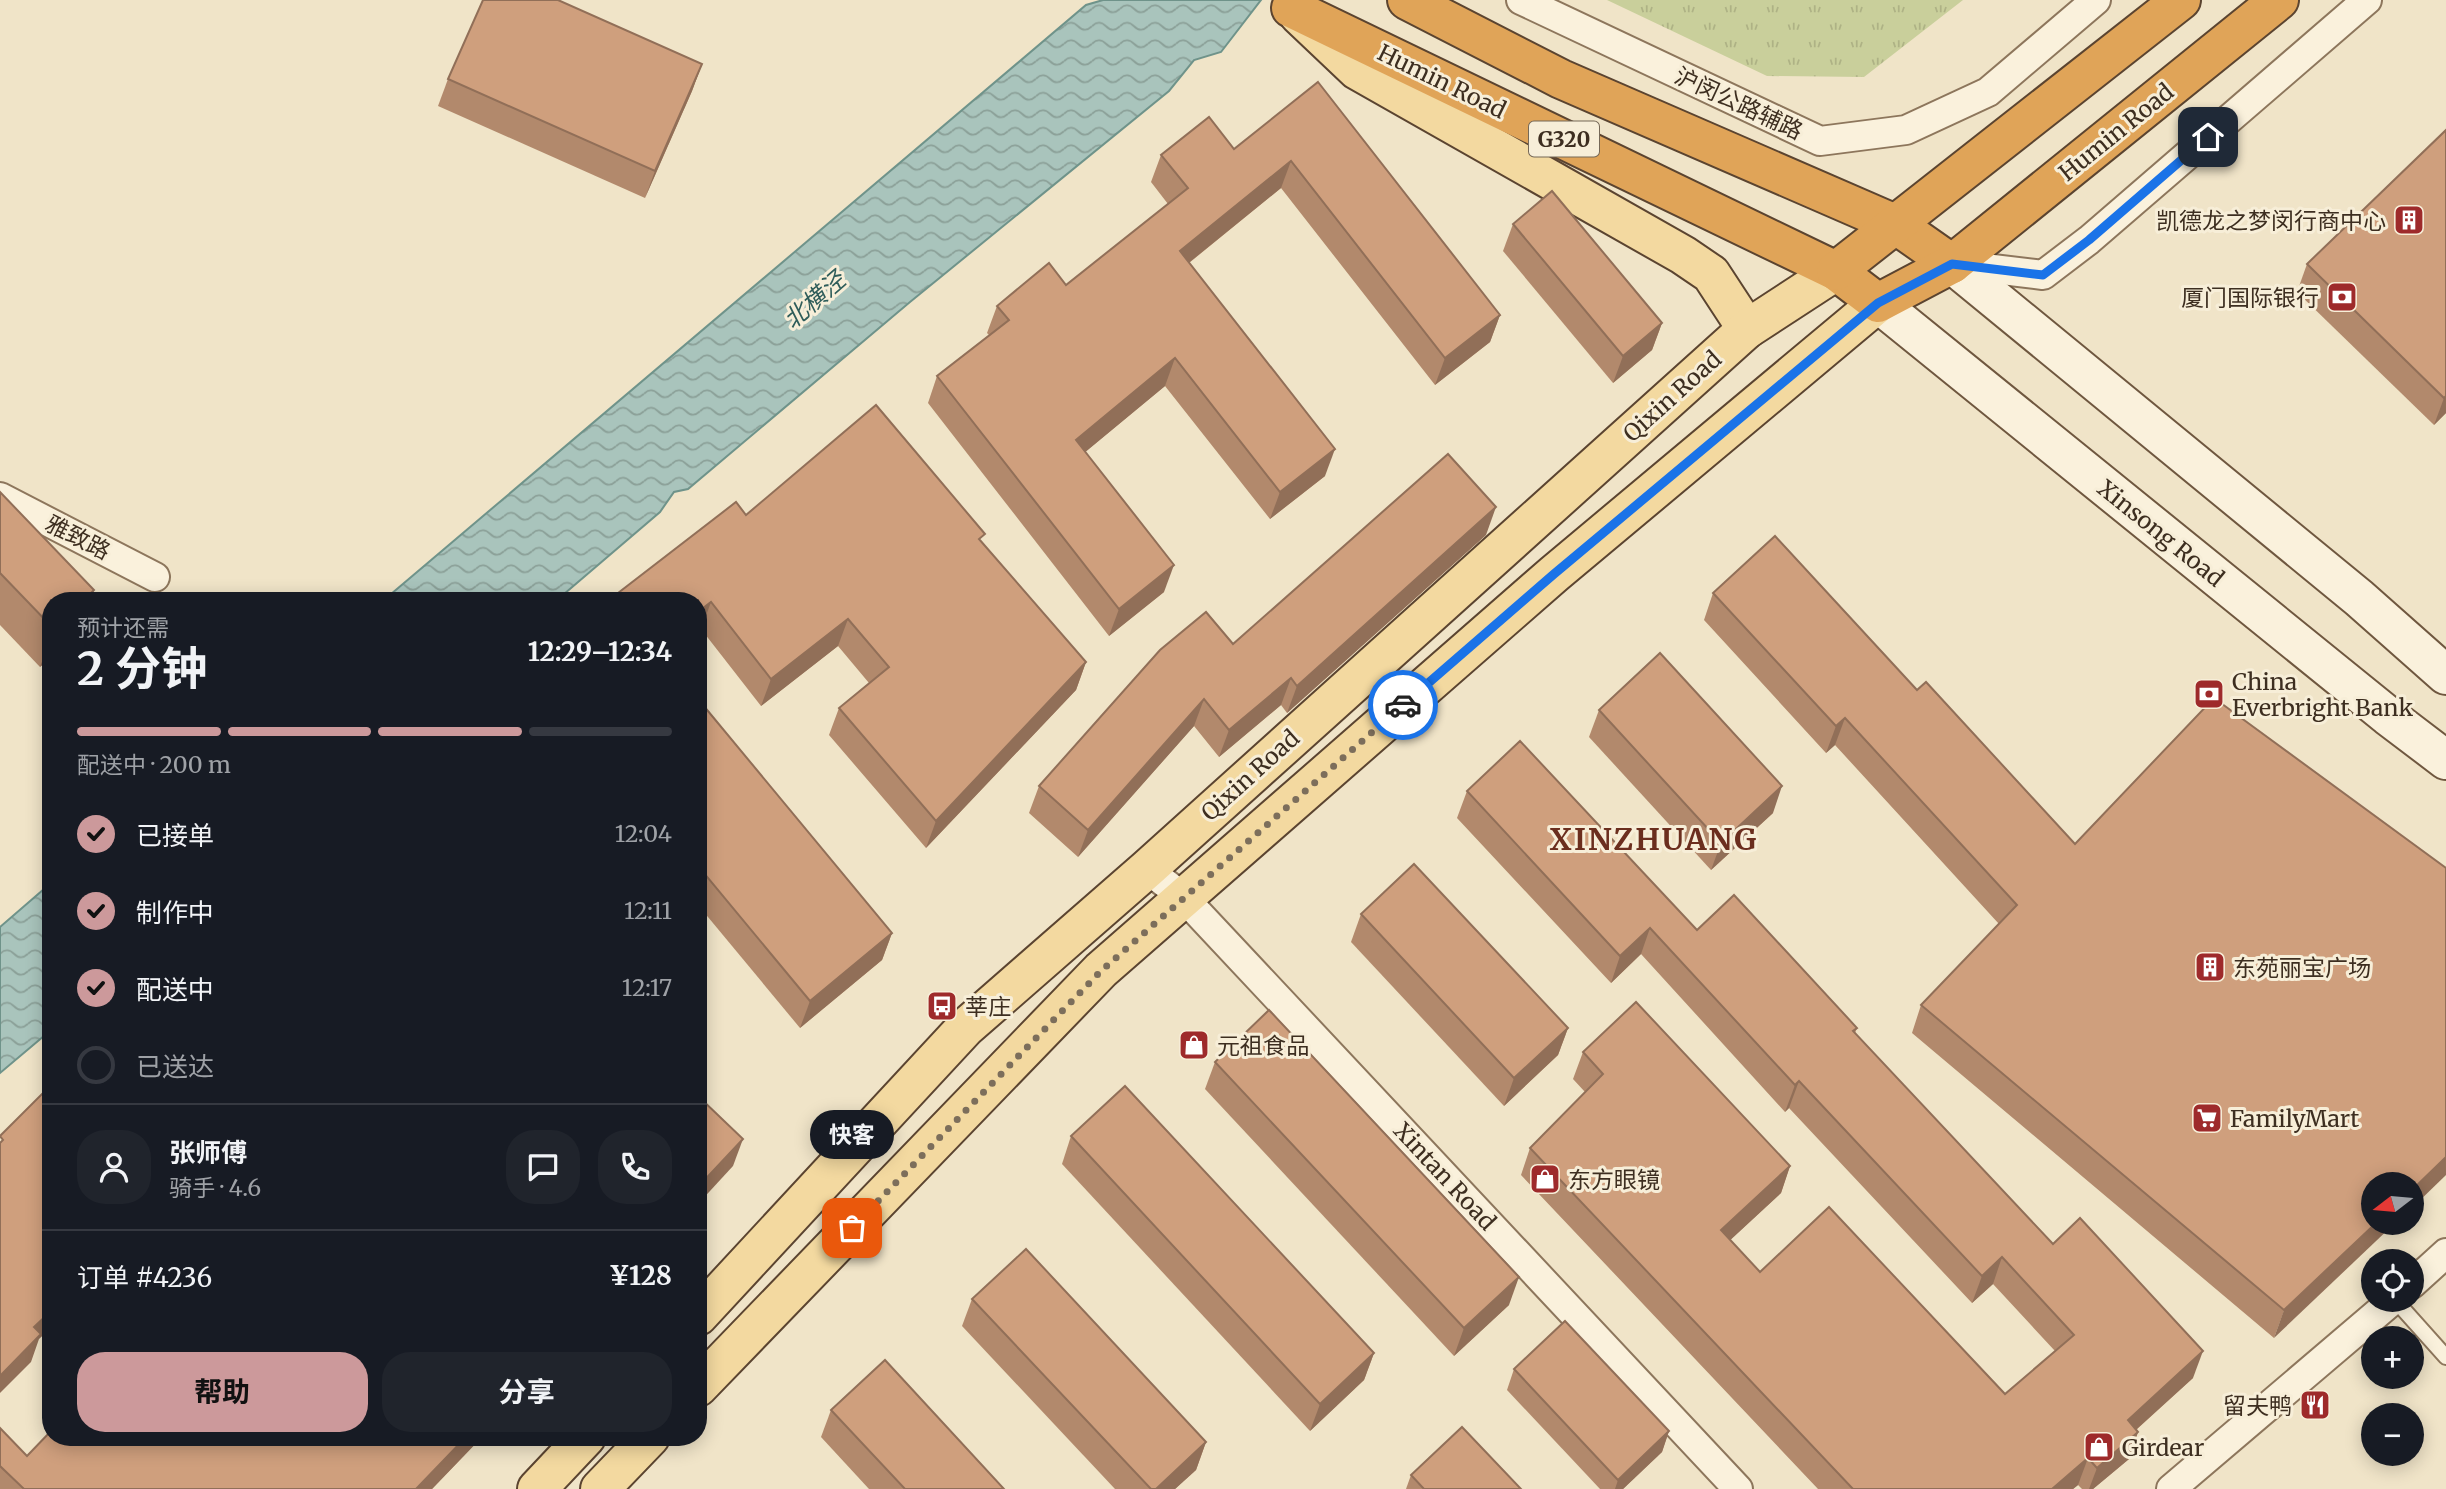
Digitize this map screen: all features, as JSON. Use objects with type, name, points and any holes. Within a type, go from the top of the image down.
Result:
[{"type":"highway","name":"G320","points":[[1407,0],[1561,79],[1895,224],[1952,264]]},
{"type":"highway","points":[[1836,271],[2181,0]]},
{"type":"highway","name":"Humin Road","points":[[1283,4],[1836,271],[1878,303],[1952,264],[2280,0]]},
{"type":"main road","points":[[1283,4],[1357,70],[1683,255],[1711,274],[1747,329]]},
{"type":"main road","points":[[1952,264],[2359,598],[2446,675]]},
{"type":"main road","name":"Qixin Road","points":[[707,1306],[965,1028],[1147,869],[1747,329],[1836,271]]},
{"type":"main road","name":"Qixin Road","points":[[707,1378],[1101,971],[1554,574],[1878,303]]},
{"type":"main road","name":"Xinsong Road","points":[[1878,303],[2446,760]]},
{"type":"main road","points":[[537,1489],[578,1446]]},
{"type":"main road","points":[[600,1489],[641,1446]]},
{"type":"street","name":"沪闵公路辅路","points":[[1521,0],[1820,141],[1906,130],[1988,92],[2096,0]]},
{"type":"street","points":[[1952,264],[2043,275],[2089,240],[2367,0]]},
{"type":"street","name":"雅致路","points":[[0,497],[155,577]]},
{"type":"street","name":"Xintan Road","points":[[1147,869],[1183,897],[1738,1489]]},
{"type":"street","points":[[2424,1273],[2446,1253]]},
{"type":"street","points":[[2171,1489],[2380,1312]]},
{"type":"lane","points":[[2405,1312],[2446,1357]]},
{"type":"green space","points":[[1607,0],[1963,0],[1864,77],[1767,76]]},
{"type":"water","name":"北横泾","points":[[1103,0],[1261,0],[1221,52],[1194,60],[1169,91],[910,302],[688,489],[674,492],[660,512],[566,592],[393,592],[1086,5]]},
{"type":"water","points":[[42,891],[42,1038],[0,1073],[0,927]]},
{"type":"building","points":[[483,0],[558,0],[702,64],[655,171],[448,79]]},
{"type":"building","points":[[1318,82],[1500,315],[1445,358],[1291,161],[1180,251],[1335,449],[1280,492],[1175,358],[1076,440],[1174,565],[1119,609],[937,376],[1009,320],[997,306],[1049,263],[1066,285],[1188,188],[1161,155],[1209,117],[1234,149]]},
{"type":"building","name":"凯德龙之梦闵行商中心","points":[[2446,130],[2446,396],[2444,398],[2307,264]]},
{"type":"building","points":[[1552,191],[1662,323],[1623,356],[1513,224]]},
{"type":"building","points":[[876,405],[985,534],[979,539],[1086,662],[936,821],[839,708],[889,667],[848,619],[771,679],[711,602],[707,605],[707,592],[619,592],[736,502],[746,515]]},
{"type":"building","points":[[1448,454],[1496,507],[1297,686],[1291,678],[1229,730],[1204,699],[1088,830],[1039,786],[1160,650],[1206,612],[1233,644]]},
{"type":"building","points":[[0,492],[94,590],[42,592],[42,617],[0,573]]},
{"type":"building","name":"东苑丽宝广场","points":[[1775,536],[1917,690],[1926,682],[2075,844],[2214,698],[2446,868],[2446,1157],[2424,1178],[2424,1172],[2361,1172],[2362,1236],[2284,1310],[1921,1005],[2017,905],[1845,718],[1836,726],[1713,593]]},
{"type":"building","points":[[1660,653],[1782,786],[1721,843],[1599,710]]},
{"type":"building","points":[[707,710],[892,933],[810,1001],[707,877]]},
{"type":"building","points":[[1520,741],[1697,930],[1734,895],[1857,1028],[1853,1031],[2053,1244],[2080,1218],[2203,1351],[2128,1420],[2138,1432],[2097,1468],[2088,1458],[2052,1489],[1853,1489],[1530,1148],[1603,1074],[1583,1052],[1636,1002],[1790,1166],[1721,1230],[1760,1272],[1829,1207],[2005,1394],[2074,1335],[2002,1257],[1982,1276],[1799,1081],[1795,1085],[1650,928],[1620,956],[1467,791]]},
{"type":"building","points":[[1414,864],[1568,1028],[1514,1078],[1361,914]]},
{"type":"building","points":[[1269,1010],[1519,1277],[1464,1328],[1215,1062]]},
{"type":"building","points":[[1125,1086],[1374,1353],[1320,1404],[1071,1136]]},
{"type":"building","points":[[42,1094],[42,1319],[34,1327],[41,1334],[0,1376],[0,1143],[3,1140],[0,1136]]},
{"type":"building","points":[[707,1105],[743,1139],[707,1177]]},
{"type":"building","points":[[1026,1249],[1206,1442],[1156,1489],[1151,1489],[972,1299]]},
{"type":"building","points":[[1565,1321],[1669,1431],[1618,1480],[1514,1369]]},
{"type":"building","points":[[885,1360],[1004,1489],[905,1489],[831,1410]]},
{"type":"building","points":[[1462,1427],[1521,1489],[1424,1489],[1411,1475]]},
{"type":"building","points":[[0,1428],[27,1456],[42,1440],[42,1446],[457,1446],[416,1489],[24,1489],[0,1466]]},
{"type":"way so far","points":[[852,1228],[1101,971],[1403,705]]},
{"type":"place","name":"凯德龙之梦闵行商中心","points":[[2409,220]]},
{"type":"place","name":"厦门国际银行","points":[[2342,297]]},
{"type":"place","name":"China Everbright Bank","points":[[2209,694]]},
{"type":"place","name":"东苑丽宝广场","points":[[2210,967]]},
{"type":"place","name":"莘庄","points":[[942,1006]]},
{"type":"place","name":"元祖食品","points":[[1194,1045]]},
{"type":"place","name":"FamilyMart","points":[[2207,1118]]},
{"type":"place","name":"东方眼镜","points":[[1545,1179]]},
{"type":"place","name":"快客","points":[[852,1228]]},
{"type":"place","name":"留夫鸭","points":[[2315,1405]]},
{"type":"place","name":"Girdear","points":[[2099,1447]]},
{"type":"district","name":"XINZHUANG","points":[[1654,839]]},
{"type":"route","points":[[1403,705],[1554,574],[1878,303],[1952,264],[2043,275],[2089,240],[2208,137]]}]
